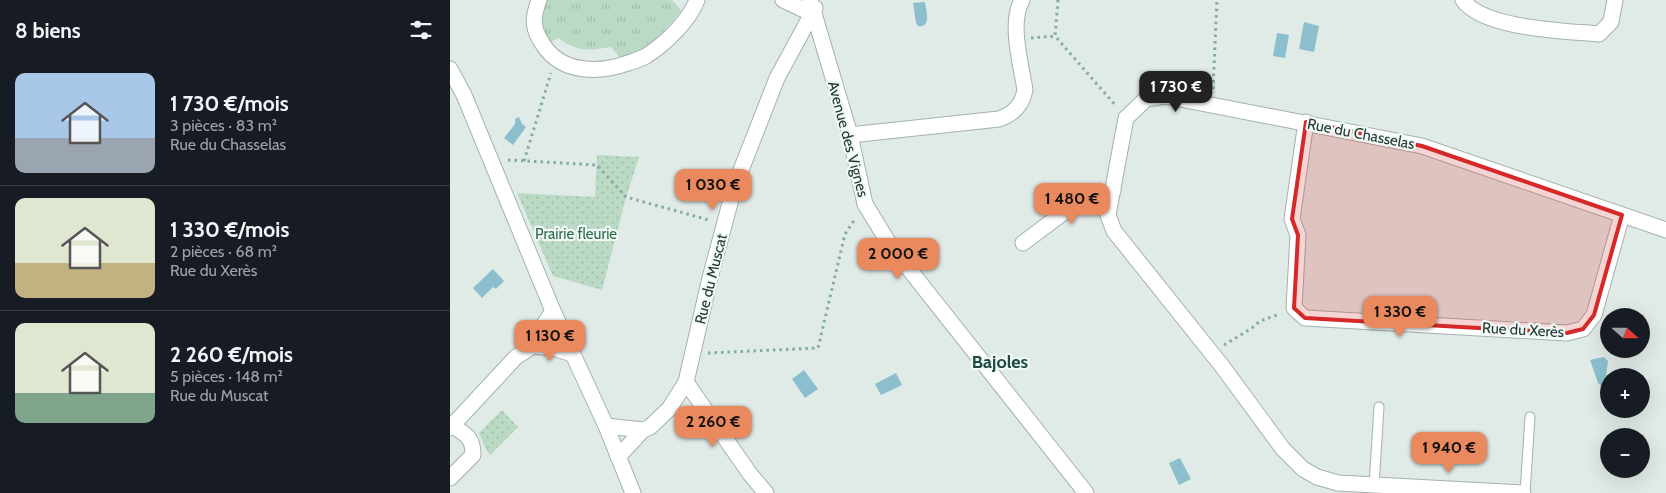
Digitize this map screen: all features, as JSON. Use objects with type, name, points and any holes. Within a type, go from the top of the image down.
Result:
[{"type":"street","points":[[539,0],[533,16],[536,35],[547,51],[556,58],[584,70],[614,68],[645,57],[671,36],[692,13],[696,0]]},
{"type":"street","points":[[783,0],[814,4]]},
{"type":"street","points":[[850,135],[999,119],[1008,116],[1018,108],[1025,90],[1016,21],[1018,8],[1022,0]]},
{"type":"street","points":[[1463,0],[1468,7],[1490,18],[1534,29],[1599,34],[1611,22],[1615,0]]},
{"type":"street","name":"Avenue des Vignes","points":[[814,4],[850,135],[865,204],[890,245],[1086,493]]},
{"type":"street","name":"Rue du Muscat","points":[[618,456],[643,430],[650,427],[669,409],[686,382],[734,188],[777,78],[814,4]]},
{"type":"street","points":[[450,68],[457,92],[491,164],[560,328],[606,426],[633,493]]},
{"type":"street","name":"Rue du Chasselas","points":[[1126,118],[1146,99],[1165,96],[1422,146],[1666,230]]},
{"type":"street","points":[[1126,118],[1108,215],[1114,231],[1211,352],[1283,449],[1303,469],[1317,477],[1338,483],[1433,490],[1524,493]]},
{"type":"street","points":[[1294,308],[1298,235],[1292,219],[1306,122]]},
{"type":"street","points":[[1024,243],[1075,204],[1112,191]]},
{"type":"street","name":"Rue du Xerès","points":[[1294,308],[1305,318],[1567,333],[1583,329],[1594,315],[1622,215]]},
{"type":"street","points":[[533,346],[540,330],[553,311]]},
{"type":"street","points":[[450,478],[472,456],[473,444],[466,434],[451,427],[516,356],[560,328]]},
{"type":"street","points":[[533,346],[553,348],[572,354]]},
{"type":"street","points":[[686,382],[750,474],[766,493]]},
{"type":"street","points":[[606,426],[643,430]]},
{"type":"lane","points":[[1374,486],[1379,407]]},
{"type":"lane","points":[[1524,493],[1530,416]]},
{"type":"path","points":[[1058,0],[1055,36],[1126,118]]},
{"type":"path","points":[[1212,105],[1217,0]]},
{"type":"path","points":[[1018,39],[1055,36]]},
{"type":"path","points":[[524,161],[556,58]]},
{"type":"path","points":[[491,164],[500,160],[596,165],[626,197],[725,224]]},
{"type":"path","points":[[692,354],[818,348],[845,234],[865,204]]},
{"type":"path","points":[[1211,352],[1252,328],[1260,321],[1294,308]]},
{"type":"highlighted area","points":[[1306,122],[1422,146],[1622,215],[1594,315],[1583,329],[1567,333],[1305,318],[1294,308],[1298,235],[1292,219]]},
{"type":"green space","points":[[547,0],[672,0],[681,10],[669,25],[647,46],[621,59],[611,47],[583,49],[572,46],[558,38],[546,45],[540,19]]},
{"type":"green space","name":"Prairie fleurie","points":[[597,155],[639,157],[625,201],[602,290],[553,276],[517,193],[595,197]]},
{"type":"green space","points":[[502,410],[518,427],[490,455],[479,433]]},
{"type":"water","points":[[925,2],[927,22],[922,26],[918,26],[913,3]]},
{"type":"water","points":[[1304,22],[1319,26],[1314,52],[1299,49]]},
{"type":"water","points":[[1277,33],[1289,35],[1285,58],[1273,56]]},
{"type":"water","points":[[519,117],[522,124],[526,127],[513,145],[504,138],[515,124],[515,119]]},
{"type":"water","points":[[493,269],[504,281],[496,289],[493,287],[482,298],[473,288]]},
{"type":"water","points":[[1605,358],[1608,361],[1607,368],[1600,368],[1600,385],[1598,383],[1590,360]]},
{"type":"water","points":[[804,370],[818,389],[805,398],[792,379]]},
{"type":"water","points":[[896,373],[902,385],[881,395],[875,384]]},
{"type":"water","points":[[1180,458],[1191,479],[1179,485],[1169,463]]},
{"type":"district","name":"Bajoles","points":[[1000,362]]}]
